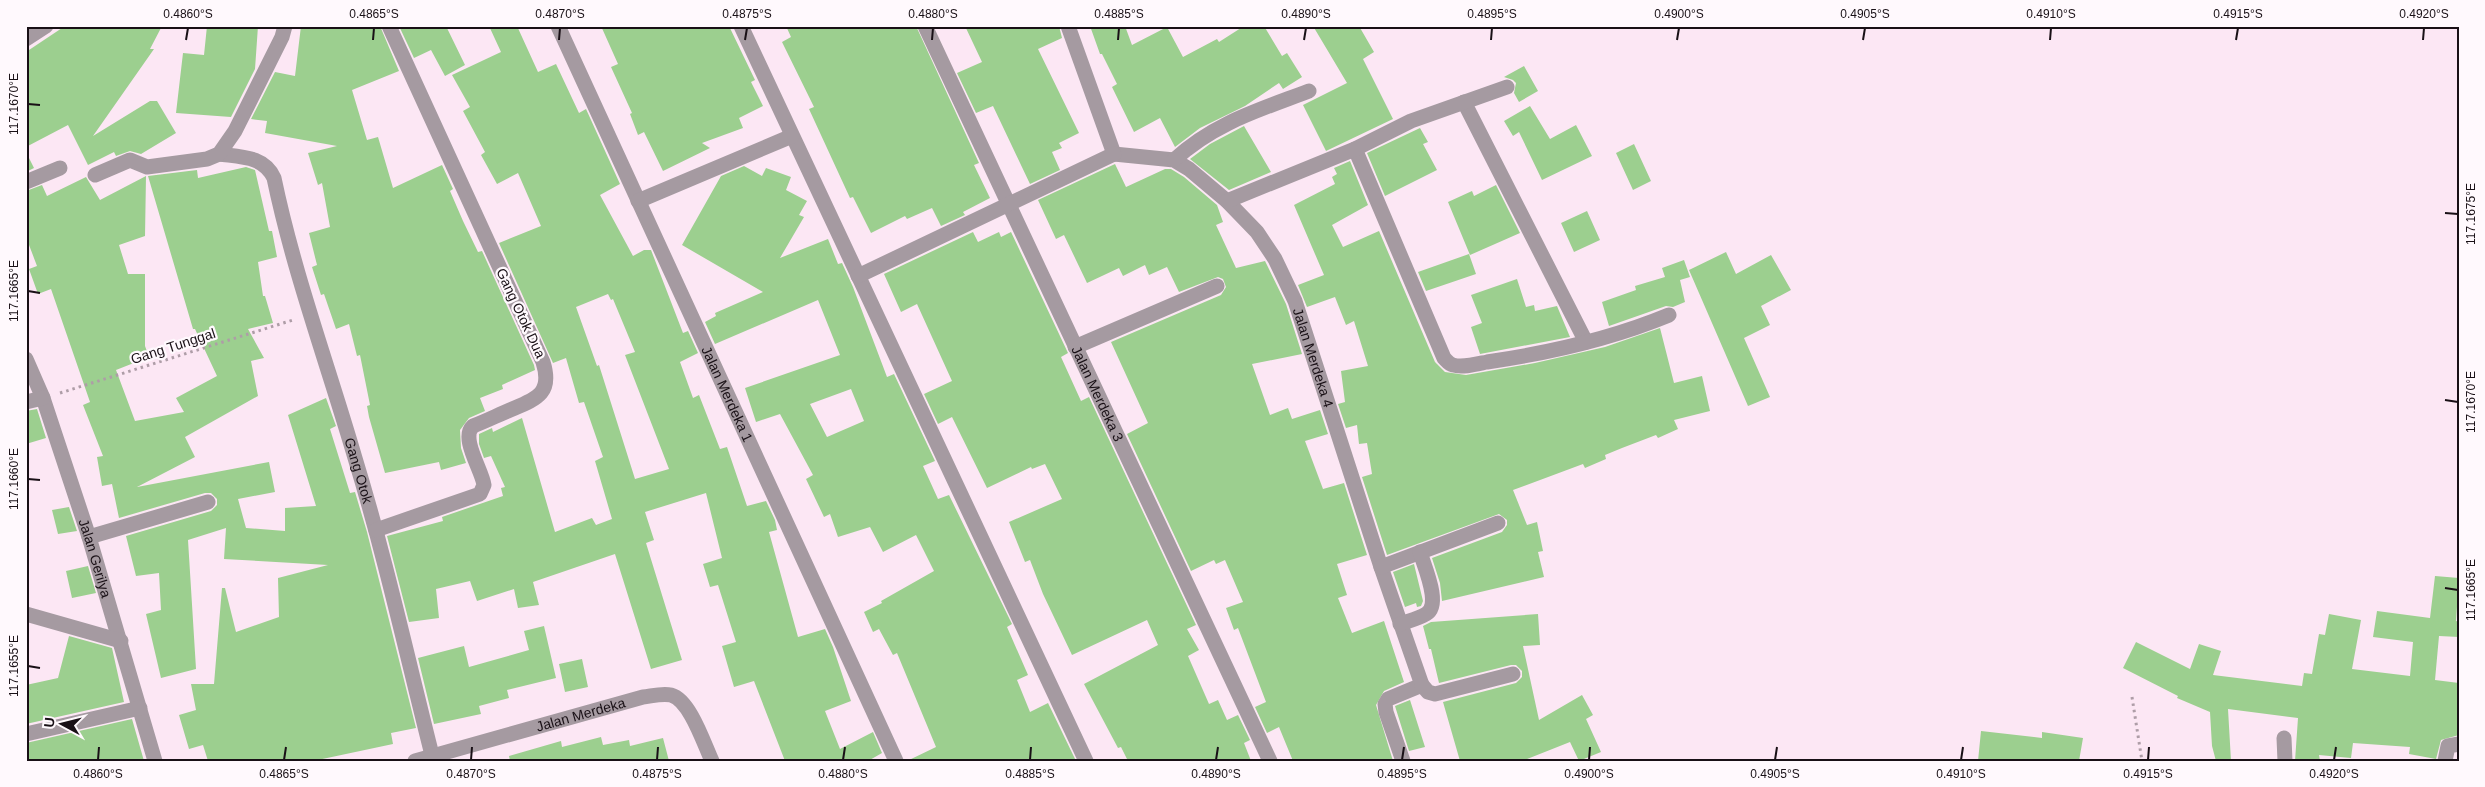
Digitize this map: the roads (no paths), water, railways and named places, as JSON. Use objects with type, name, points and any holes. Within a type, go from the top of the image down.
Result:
[{"type":"street","points":[[26,39],[46,26]]},
{"type":"street","points":[[95,175],[130,160],[148,167],[207,159],[219,154],[235,131],[282,37],[284,26]]},
{"type":"street","name":"Gang Otok Dua","points":[[376,530],[480,494],[484,488],[484,482],[468,440],[469,430],[474,426],[534,400],[545,387],[546,375],[543,362],[389,26]]},
{"type":"street","name":"Jalan Merdeka 1","points":[[558,26],[896,761]]},
{"type":"street","points":[[741,26],[1086,761]]},
{"type":"street","name":"Jalan Merdeka 3","points":[[925,26],[1270,761]]},
{"type":"street","points":[[858,276],[1114,154],[1068,26]]},
{"type":"street","points":[[1227,201],[1355,149],[1412,121],[1507,87]]},
{"type":"street","points":[[1174,160],[1191,144],[1214,130],[1308,91]]},
{"type":"street","points":[[1464,102],[1586,342]]},
{"type":"street","points":[[638,201],[792,136]]},
{"type":"street","points":[[1355,149],[1444,358],[1450,364],[1461,366],[1518,358],[1612,336],[1669,315]]},
{"type":"street","name":"Gang Otok","points":[[219,154],[248,158],[261,162],[269,168],[309,314],[323,353],[376,530],[432,755]]},
{"type":"street","name":"Jalan Merdeka 4","points":[[1114,154],[1174,160],[1189,168],[1227,201],[1257,232],[1275,259],[1296,300],[1400,624],[1422,684]]},
{"type":"street","points":[[26,182],[60,168]]},
{"type":"street","points":[[1075,347],[1217,286]]},
{"type":"street","name":"Jalan Gerilya","points":[[26,360],[43,398],[89,537],[155,761]]},
{"type":"street","points":[[26,402],[43,398]]},
{"type":"street","points":[[89,537],[208,502]]},
{"type":"street","points":[[1381,566],[1498,524]]},
{"type":"street","points":[[1400,624],[1426,614],[1432,606],[1432,593],[1420,552]]},
{"type":"street","points":[[26,614],[121,641]]},
{"type":"street","points":[[1403,761],[1386,712],[1385,704],[1388,700],[1422,684],[1428,692],[1435,694],[1514,674]]},
{"type":"street","name":"Jalan Merdeka","points":[[415,761],[643,697],[670,695],[682,701],[688,709],[712,761]]},
{"type":"street","points":[[26,734],[140,708]]},
{"type":"street","points":[[2284,738],[2285,761]]},
{"type":"street","points":[[2445,761],[2447,748],[2455,744]]}]
